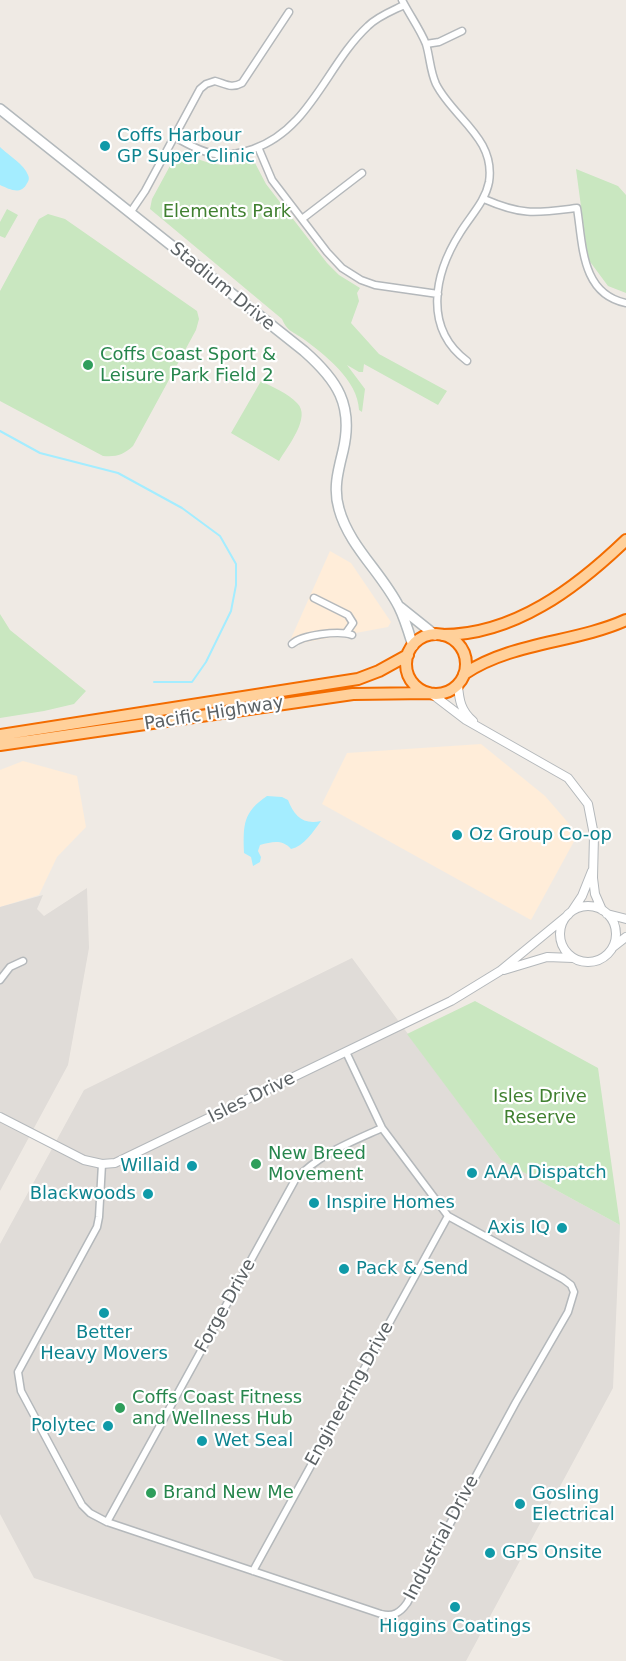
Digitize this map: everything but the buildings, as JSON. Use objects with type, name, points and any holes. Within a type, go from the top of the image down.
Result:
[{"type":"highway","points":[[438,635],[451,639],[459,645],[466,664],[458,685],[450,691],[431,693],[413,684],[408,675],[406,665],[410,650],[420,639],[438,635],[476,632],[509,622],[537,609],[588,573],[626,540]]},
{"type":"highway","points":[[464,674],[477,665],[503,656],[626,620]]},
{"type":"highway","name":"Pacific Highway","points":[[0,735],[358,679],[379,671],[410,650]]},
{"type":"highway","name":"Pacific Highway","points":[[0,745],[354,694],[431,693]]},
{"type":"main road","name":"Stadium Drive","points":[[0,109],[304,351],[323,367],[336,384],[343,400],[346,417],[346,433],[336,485],[339,512],[350,534],[398,606],[410,650]]},
{"type":"main road","name":"Stadium Drive","points":[[398,606],[438,635]]},
{"type":"street","points":[[175,137],[215,155],[231,155],[258,147],[279,137],[291,127],[369,25],[403,2],[426,44],[429,65],[435,82],[443,96],[476,133],[487,154],[489,180],[484,198],[453,245],[438,294],[438,318],[443,334],[455,351],[467,361]]},
{"type":"street","points":[[130,213],[145,191],[200,90],[206,84],[215,81],[231,87],[242,83],[289,12]]},
{"type":"street","points":[[426,44],[439,42],[462,31]]},
{"type":"street","points":[[258,147],[272,180],[335,262],[354,277],[382,287],[438,294]]},
{"type":"street","points":[[302,219],[362,173]]},
{"type":"street","points":[[484,198],[504,208],[525,212],[577,208],[585,262],[590,277],[604,294],[626,303]]},
{"type":"street","points":[[292,644],[301,639],[349,634],[353,623],[348,615],[314,598]]},
{"type":"street","points":[[458,685],[460,702],[464,711],[478,726]]},
{"type":"street","points":[[431,693],[459,715],[568,777],[588,804],[594,835],[595,894],[604,912],[612,921],[615,931],[612,948]]},
{"type":"street","points":[[573,958],[565,950],[561,940],[562,924],[585,889],[594,864]]},
{"type":"street","points":[[500,971],[570,913],[587,906],[626,918]]},
{"type":"street","points":[[500,971],[547,957],[573,958],[583,962],[595,961],[605,956],[626,937]]},
{"type":"street","points":[[0,980],[10,967],[23,961]]},
{"type":"street","name":"Isles Drive","points":[[102,1164],[128,1158],[451,1001],[500,971]]},
{"type":"street","name":"Industrial Drive","points":[[102,1164],[97,1227],[21,1363],[18,1379],[21,1391],[82,1505],[90,1513],[107,1522],[381,1614],[394,1615],[402,1610],[568,1312],[574,1292],[571,1285],[448,1216],[382,1128],[346,1052]]},
{"type":"street","points":[[0,1116],[79,1157],[102,1164]]},
{"type":"street","name":"Forge Drive","points":[[107,1522],[295,1180],[310,1165],[337,1148],[382,1128]]},
{"type":"street","name":"Engineering Drive","points":[[253,1571],[448,1216]]},
{"type":"shaded area","points":[[330,551],[351,563],[391,622],[388,627],[302,643],[289,643]]},
{"type":"shaded area","points":[[481,744],[545,796],[578,834],[531,920],[322,804],[347,753]]},
{"type":"shaded area","points":[[23,761],[77,776],[86,827],[57,857],[39,895],[0,907],[0,770]]},
{"type":"shaded area","points":[[87,888],[89,948],[68,1065],[0,1191],[0,907],[43,895],[37,909],[44,916]]},
{"type":"shaded area","points":[[352,958],[501,1160],[620,1225],[613,1388],[466,1661],[284,1661],[34,1578],[0,1514],[0,1244],[84,1090]]},
{"type":"green space","name":"Elements Park","points":[[183,152],[218,165],[249,161],[255,163],[266,184],[327,263],[339,275],[360,288],[357,293],[359,301],[351,323],[379,354],[447,391],[438,405],[364,364],[363,372],[347,365],[365,389],[362,412],[359,410],[353,388],[329,360],[290,330],[282,319],[150,209],[152,199],[177,153]]},
{"type":"green space","points":[[576,169],[618,186],[626,195],[626,293],[608,286],[588,259]]},
{"type":"green space","points":[[7,209],[18,215],[5,238],[0,236],[0,222]]},
{"type":"green space","name":"Coffs Coast Sport & Leisure Park Field 2","points":[[48,214],[65,219],[197,311],[199,319],[196,330],[133,446],[120,455],[103,456],[0,401],[0,291],[39,219]]},
{"type":"green space","points":[[261,381],[289,396],[301,409],[302,416],[297,432],[279,461],[231,433]]},
{"type":"green space","points":[[0,614],[10,630],[86,691],[74,704],[0,718]]},
{"type":"green space","name":"Isles Drive Reserve","points":[[475,1001],[598,1068],[620,1225],[501,1160],[407,1034]]},
{"type":"water","points":[[0,147],[20,164],[29,176],[29,180],[21,190],[0,185]]},
{"type":"water","points":[[267,796],[282,797],[288,800],[296,815],[304,820],[321,821],[308,838],[291,849],[277,842],[260,845],[258,851],[261,857],[260,862],[253,866],[251,857],[244,853],[246,820],[253,808]]},
{"type":"waterway","points":[[0,431],[40,453],[118,473],[182,508],[220,536],[236,564],[236,585],[231,611],[206,662],[192,682],[154,682]]},
{"type":"place","name":"Coffs Harbour GP Super Clinic","points":[[105,146]]},
{"type":"place","name":"Coffs Coast Sport & Leisure Park Field 2","points":[[88,365]]},
{"type":"place","name":"Oz Group Co-op","points":[[457,835]]},
{"type":"place","name":"New Breed Movement","points":[[256,1164]]},
{"type":"place","name":"Willaid","points":[[192,1166]]},
{"type":"place","name":"AAA Dispatch","points":[[472,1173]]},
{"type":"place","name":"Blackwoods","points":[[148,1194]]},
{"type":"place","name":"Inspire Homes","points":[[314,1203]]},
{"type":"place","name":"Axis IQ","points":[[562,1228]]},
{"type":"place","name":"Pack & Send","points":[[344,1269]]},
{"type":"place","name":"Better Heavy Movers","points":[[104,1313]]},
{"type":"place","name":"Coffs Coast Fitness and Wellness Hub","points":[[120,1408]]},
{"type":"place","name":"Polytec","points":[[108,1426]]},
{"type":"place","name":"Wet Seal","points":[[202,1441]]},
{"type":"place","name":"Brand New Me","points":[[151,1493]]},
{"type":"place","name":"Gosling Electrical","points":[[520,1504]]},
{"type":"place","name":"GPS Onsite","points":[[490,1553]]},
{"type":"place","name":"Higgins Coatings","points":[[455,1607]]}]
